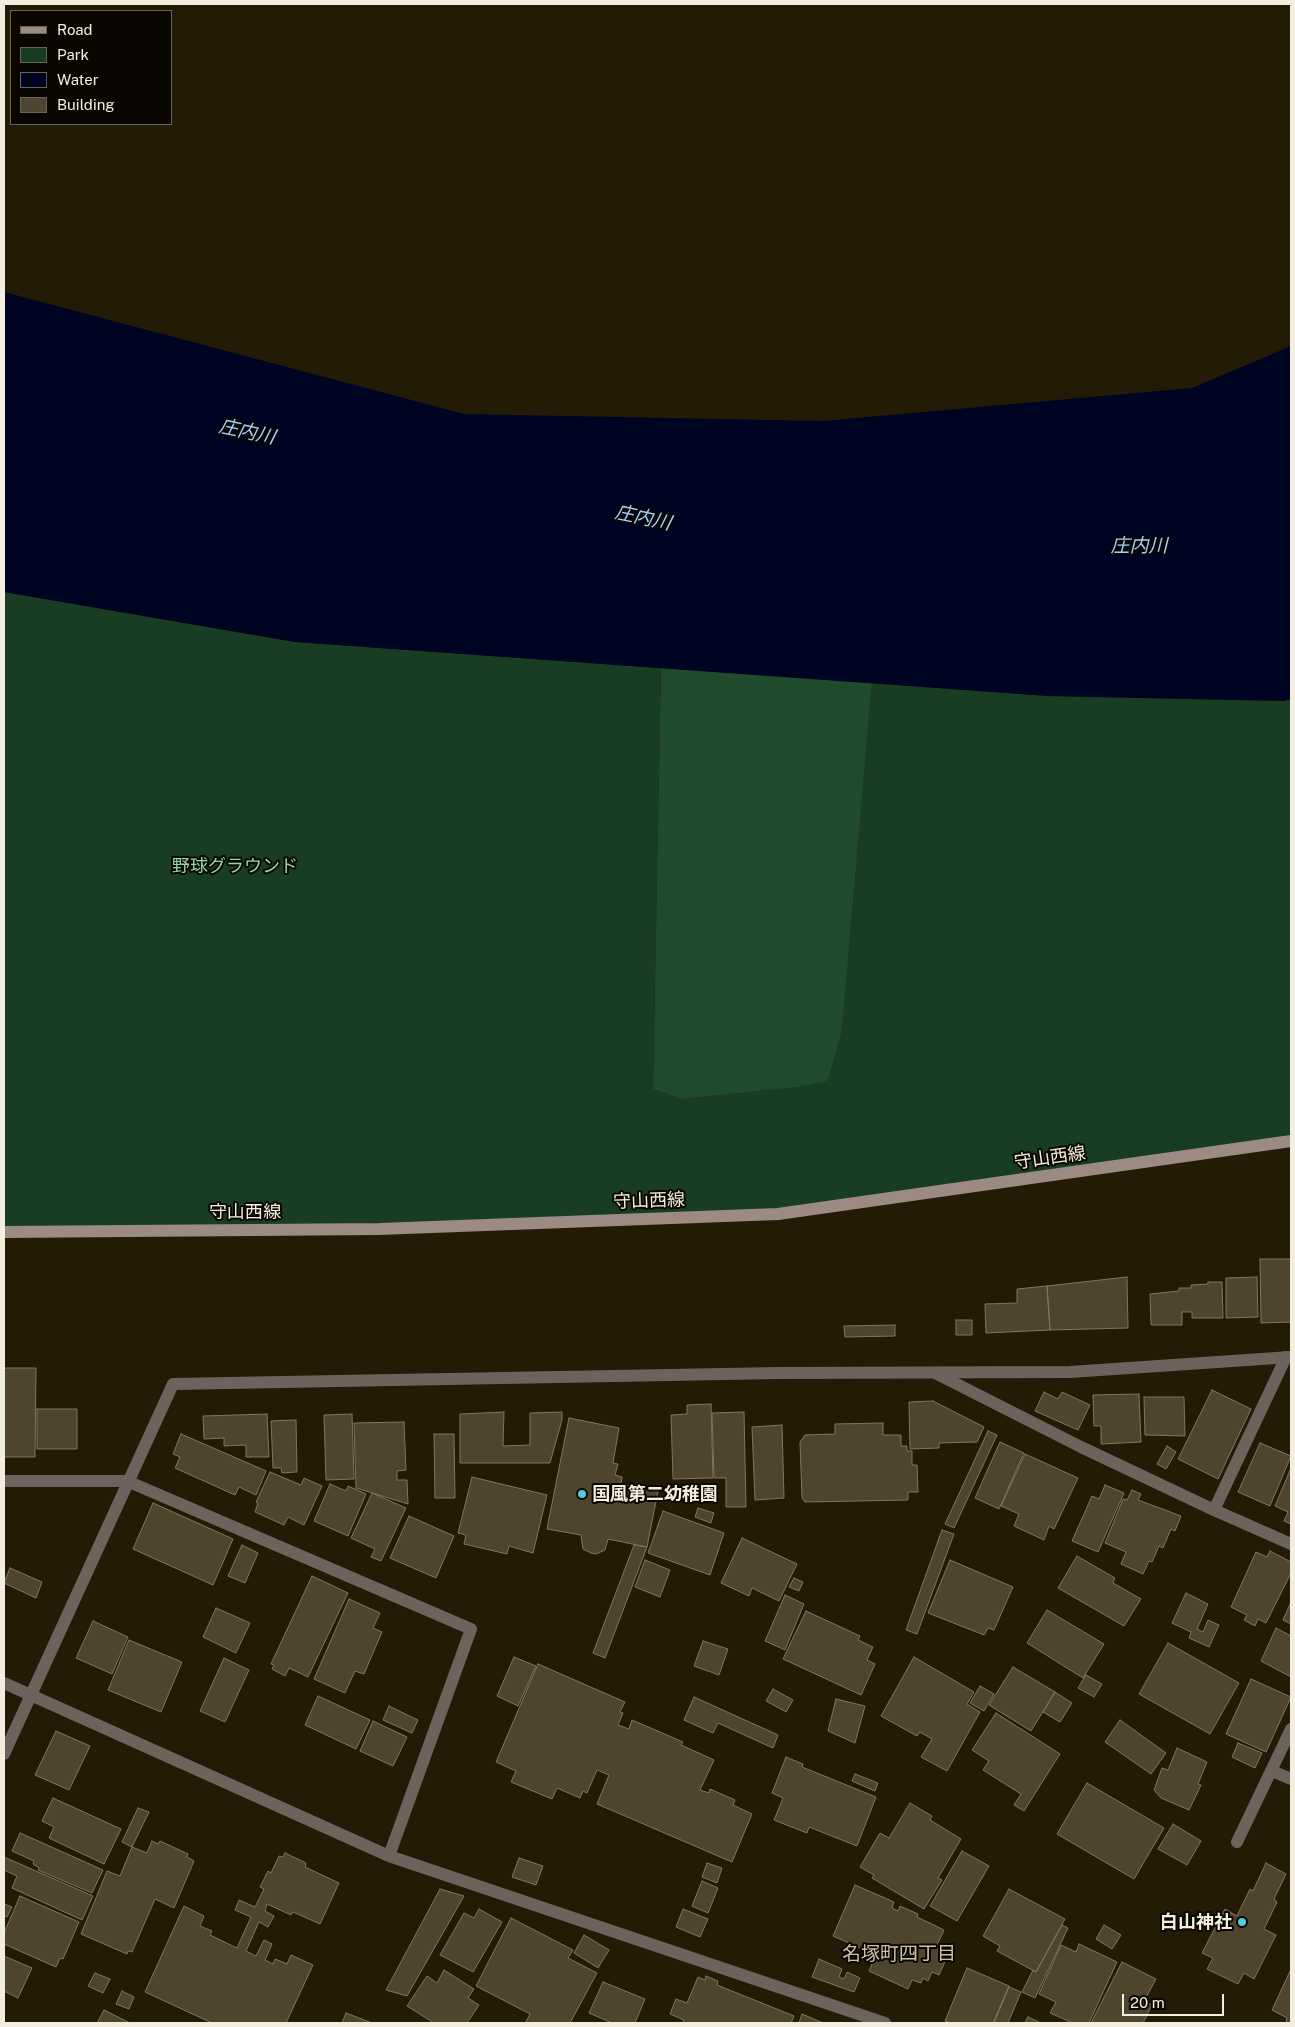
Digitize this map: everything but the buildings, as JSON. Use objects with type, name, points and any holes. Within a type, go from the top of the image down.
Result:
[{"type":"main road","name":"守山西線","points":[[4,1232],[379,1229],[778,1214],[1291,1141]]},
{"type":"street","points":[[4,1754],[173,1384],[779,1373],[1070,1372],[1289,1357]]},
{"type":"street","points":[[1214,1510],[1289,1357]]},
{"type":"street","points":[[935,1373],[1081,1448],[1291,1544]]},
{"type":"street","points":[[4,1481],[128,1481],[471,1629],[388,1856]]},
{"type":"street","points":[[4,1683],[388,1856],[885,2023]]},
{"type":"street","points":[[1237,1842],[1291,1729]]},
{"type":"street","points":[[1272,1771],[1291,1779]]},
{"type":"green space","name":"野球グラウンド","points":[[4,592],[295,642],[661,668],[653,1089],[682,1099],[799,1087],[828,1081],[842,1031],[872,683],[1048,696],[1284,701],[1291,699],[1291,1141],[778,1214],[4,1231]]},
{"type":"green space","points":[[661,668],[872,683],[842,1031],[828,1081],[799,1087],[682,1099],[653,1089]]},
{"type":"water","name":"庄内川","points":[[4,292],[464,414],[823,421],[1192,388],[1291,346],[1291,699],[1284,701],[1048,696],[295,642],[4,592]]},
{"type":"place","name":"国風第二幼稚園","points":[[582,1494]]},
{"type":"place","name":"白山神社","points":[[1242,1922]]},
{"type":"district","name":"名塚町四丁目","points":[[899,1954]]}]
